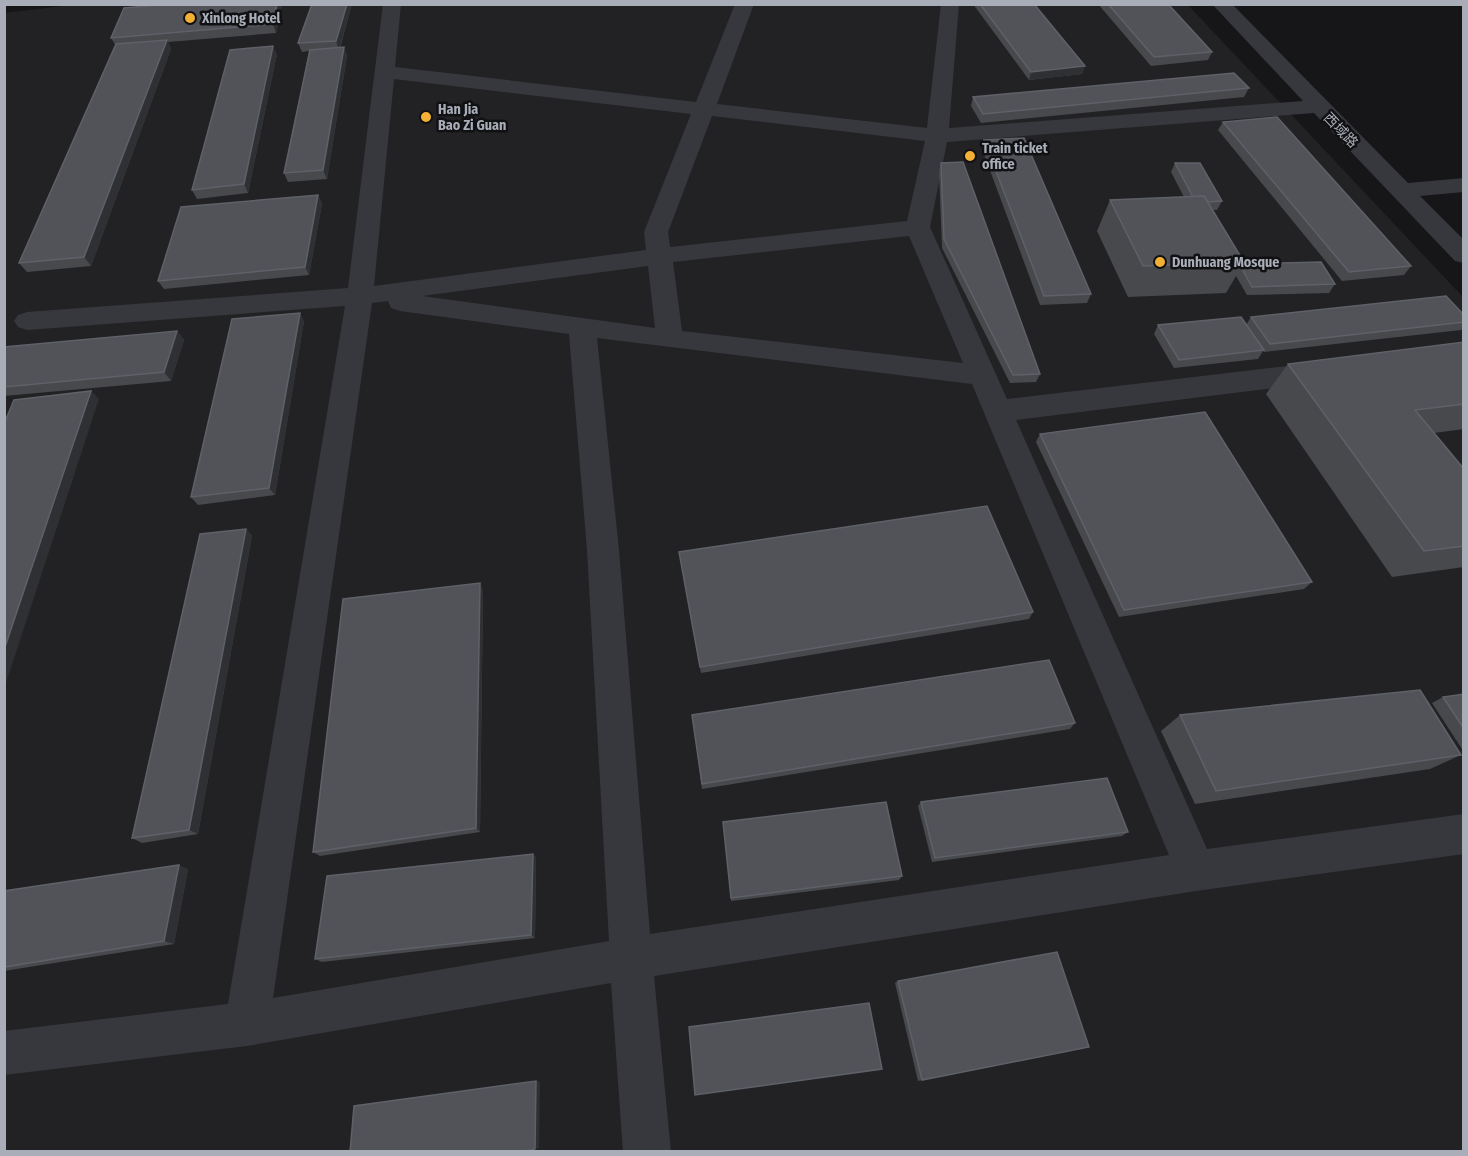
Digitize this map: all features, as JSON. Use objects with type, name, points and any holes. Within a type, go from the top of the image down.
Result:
[{"type":"street","points":[[247,1024],[356,338],[392,4]]},
{"type":"street","points":[[670,339],[656,232],[745,4]]},
{"type":"street","points":[[950,4],[937,136],[918,227],[1196,871]]},
{"type":"street","name":"西域路","points":[[1221,4],[1464,255]]},
{"type":"street","points":[[385,72],[937,136],[1318,106]]},
{"type":"street","points":[[1401,191],[1464,185]]},
{"type":"street","points":[[27,321],[360,296],[659,256],[918,227]]},
{"type":"street","points":[[360,296],[670,339],[983,375]]},
{"type":"street","points":[[582,326],[603,550],[631,958],[647,1152]]},
{"type":"street","points":[[999,411],[1350,369]]},
{"type":"street","points":[[4,1053],[247,1024],[631,958],[1196,871],[1464,834]]},
{"type":"shaded area","points":[[80,4],[1188,5],[1463,297],[1463,1151],[5,1151],[4,13]]},
{"type":"building","points":[[168,4],[277,4],[273,24],[111,38],[124,8]]},
{"type":"building","points":[[312,4],[347,4],[336,41],[298,43]]},
{"type":"building","points":[[980,4],[1034,4],[1085,66],[1031,72]]},
{"type":"building","points":[[1108,4],[1168,4],[1212,52],[1154,57]]},
{"type":"building","points":[[167,40],[84,257],[19,263],[116,44]]},
{"type":"building","points":[[273,46],[244,184],[192,190],[230,50]]},
{"type":"building","points":[[344,47],[323,170],[284,173],[310,50]]},
{"type":"building","points":[[1234,73],[1249,88],[983,114],[973,97]]},
{"type":"building","points":[[1277,117],[1411,266],[1349,272],[1223,122]]},
{"type":"building","points":[[1024,138],[1091,294],[1044,296],[984,140]]},
{"type":"building","points":[[963,162],[1040,374],[1013,375],[944,239],[941,163]]},
{"type":"building","points":[[1175,163],[1200,163],[1222,201],[1208,202],[1204,196],[1193,197]]},
{"type":"building","points":[[318,195],[305,267],[158,281],[181,207]]},
{"type":"building","points":[[1204,196],[1244,262],[1143,266],[1110,200]]},
{"type":"building","points":[[1321,262],[1335,284],[1252,287],[1241,267],[1243,264]]},
{"type":"building","points":[[1446,296],[1464,315],[1464,322],[1270,344],[1251,317]]},
{"type":"building","points":[[300,313],[269,488],[191,497],[232,319]]},
{"type":"building","points":[[1241,317],[1264,350],[1179,360],[1158,325]]},
{"type":"building","points":[[177,331],[164,372],[4,387],[4,347]]},
{"type":"building","points":[[1464,342],[1464,404],[1415,410],[1464,469],[1464,546],[1424,551],[1288,364]]},
{"type":"building","points":[[91,391],[4,650],[4,424],[14,400]]},
{"type":"building","points":[[1205,412],[1312,582],[1124,610],[1040,434]]},
{"type":"building","points":[[987,506],[1033,612],[700,667],[679,552]]},
{"type":"building","points":[[246,529],[189,830],[132,838],[200,534]]},
{"type":"building","points":[[480,583],[476,828],[313,852],[343,599]]},
{"type":"building","points":[[1049,660],[1075,723],[702,784],[692,715]]},
{"type":"building","points":[[1420,690],[1461,755],[1216,791],[1180,715]]},
{"type":"building","points":[[1464,694],[1464,729],[1443,697]]},
{"type":"building","points":[[1107,778],[1128,832],[935,858],[921,802]]},
{"type":"building","points":[[886,802],[902,876],[731,898],[723,822]]},
{"type":"building","points":[[533,854],[531,935],[315,959],[327,876]]},
{"type":"building","points":[[179,865],[164,941],[4,967],[4,891]]},
{"type":"building","points":[[1057,952],[1089,1047],[922,1080],[898,981]]},
{"type":"building","points":[[869,1003],[882,1069],[695,1095],[689,1027]]},
{"type":"building","points":[[536,1081],[535,1149],[521,1152],[350,1152],[354,1106]]},
{"type":"place","name":"Xinlong Hotel","points":[[190,18]]},
{"type":"place","name":"Han Jia Bao Zi Guan","points":[[426,117]]},
{"type":"place","name":"Train ticket office","points":[[970,156]]},
{"type":"place","name":"Dunhuang Mosque","points":[[1160,262]]}]
